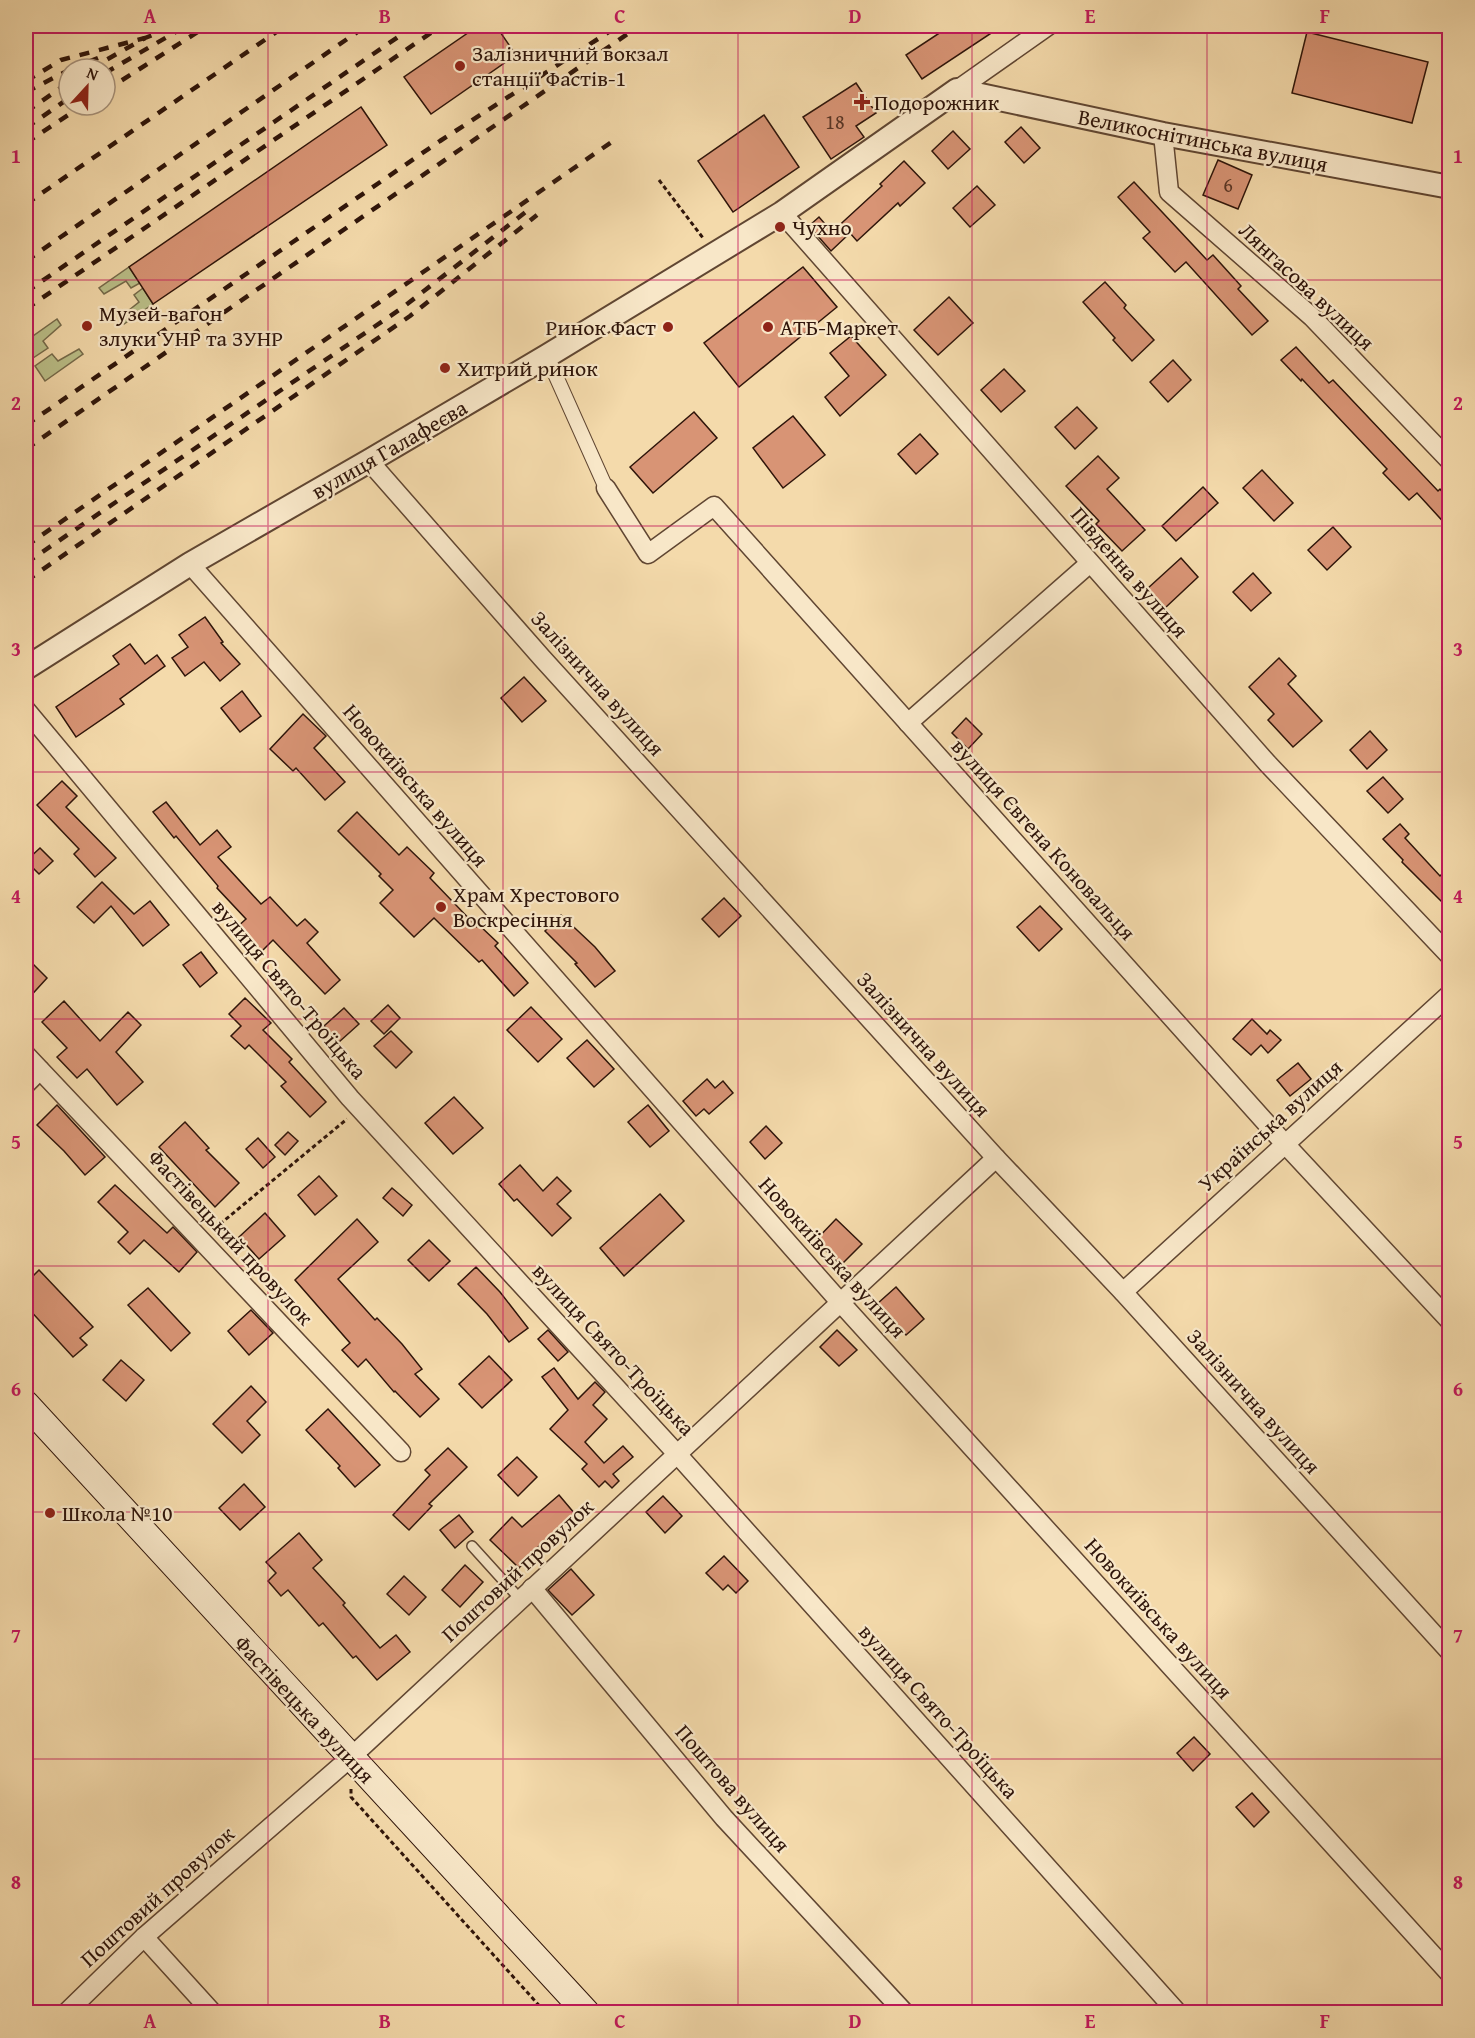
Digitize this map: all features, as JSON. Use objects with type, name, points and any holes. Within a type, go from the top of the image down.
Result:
[{"type":"main road","name":"Фастівецька вулиця","points":[[26,1404],[586,2013]]},
{"type":"street","name":"вулиця Галафеєва","points":[[26,668],[190,564],[547,356],[782,213],[1048,26]]},
{"type":"street","name":"Великоснітинська вулиця","points":[[957,90],[1163,134],[1449,187]]},
{"type":"street","name":"Лянгасова вулиця","points":[[1163,134],[1169,192],[1312,317],[1449,461]]},
{"type":"street","name":"Південна вулиця","points":[[782,213],[1268,764],[1449,956]]},
{"type":"street","points":[[547,356],[606,488]]},
{"type":"street","name":"Залізнична вулиця","points":[[369,461],[542,658],[996,1158],[1123,1292],[1449,1652]]},
{"type":"street","name":"вулиця Євгена Коновальця","points":[[606,488],[648,554],[714,506],[1285,1144],[1449,1321]]},
{"type":"street","points":[[908,723],[1090,563]]},
{"type":"street","name":"Новокиївська вулиця","points":[[190,564],[840,1302],[1449,1974]]},
{"type":"street","name":"вулиця Свято-Троїцька","points":[[26,710],[359,1109],[678,1455],[1177,2013]]},
{"type":"street","name":"Українська вулиця","points":[[1123,1292],[1449,994]]},
{"type":"street","name":"Фастівецький провулок","points":[[26,1055],[401,1452]]},
{"type":"street","points":[[26,1084],[40,1070]]},
{"type":"street","name":"Поштовий провулок","points":[[67,2013],[144,1937],[350,1758],[996,1158]]},
{"type":"street","name":"Поштова вулиця","points":[[526,1593],[724,1818],[904,2013]]},
{"type":"street","points":[[144,1937],[212,2013]]},
{"type":"lane","points":[[472,1546],[526,1593]]},
{"type":"path","points":[[659,180],[715,254]]},
{"type":"path","points":[[201,1240],[359,1109]]},
{"type":"path","points":[[350,1758],[351,1797],[545,2013]]},
{"type":"green space","points":[[129,267],[140,283],[131,288],[126,281],[104,294],[99,288]]},
{"type":"green space","points":[[143,288],[153,304],[124,324],[119,318],[139,302],[134,295]]},
{"type":"green space","points":[[57,319],[61,325],[43,341],[48,348],[30,360],[26,353],[26,341]]},
{"type":"green space","points":[[79,349],[83,354],[45,381],[35,366],[52,354],[58,361]]},
{"type":"building","name":"Залізничний вокзал станції Фастів-1","points":[[478,26],[496,26],[516,55],[431,114],[404,77]]},
{"type":"building","points":[[950,26],[1002,26],[922,79],[906,55]]},
{"type":"building","points":[[1307,32],[1428,62],[1412,123],[1292,93]]},
{"type":"building","points":[[856,83],[876,113],[856,126],[864,137],[831,159],[803,117]]},
{"type":"building","points":[[361,107],[387,145],[153,304],[129,267]]},
{"type":"building","points":[[764,115],[799,167],[733,212],[698,161]]},
{"type":"building","points":[[1021,127],[1040,148],[1024,163],[1005,142]]},
{"type":"building","points":[[953,131],[970,149],[948,169],[932,151]]},
{"type":"building","points":[[1218,160],[1252,175],[1238,209],[1203,195]]},
{"type":"building","points":[[904,161],[925,183],[900,206],[898,203],[857,241],[850,233],[831,251],[809,226],[819,217],[832,232],[882,186],[880,184]]},
{"type":"building","points":[[1134,182],[1207,260],[1213,255],[1241,286],[1238,289],[1268,321],[1252,335],[1186,262],[1175,272],[1143,238],[1150,232],[1118,197]]},
{"type":"building","points":[[977,186],[995,205],[970,227],[953,208]]},
{"type":"building","name":"АТБ-Маркет","points":[[803,267],[837,307],[739,387],[704,343]]},
{"type":"building","points":[[1105,282],[1126,305],[1124,308],[1154,340],[1132,361],[1083,302]]},
{"type":"building","points":[[949,297],[973,323],[938,355],[914,330]]},
{"type":"building","points":[[851,336],[886,375],[840,416],[825,397],[849,376],[830,353]]},
{"type":"building","points":[[1296,347],[1329,383],[1333,380],[1438,491],[1440,489],[1449,500],[1449,528],[1417,493],[1409,500],[1383,473],[1387,469],[1302,379],[1301,381],[1281,360]]},
{"type":"building","points":[[1173,360],[1191,380],[1168,402],[1150,382]]},
{"type":"building","points":[[1004,369],[1025,391],[1001,412],[981,390]]},
{"type":"building","points":[[1077,407],[1097,428],[1075,449],[1055,427]]},
{"type":"building","points":[[694,412],[717,438],[653,493],[630,467]]},
{"type":"building","points":[[793,416],[825,455],[783,488],[753,448]]},
{"type":"building","points":[[920,434],[938,454],[916,474],[898,454]]},
{"type":"building","points":[[1098,456],[1119,478],[1107,489],[1145,530],[1122,551],[1096,524],[1099,521],[1066,486]]},
{"type":"building","points":[[1262,470],[1293,503],[1274,521],[1243,488]]},
{"type":"building","points":[[1203,487],[1218,503],[1176,541],[1162,526]]},
{"type":"building","points":[[1333,527],[1351,547],[1327,570],[1308,550]]},
{"type":"building","points":[[1181,558],[1198,577],[1165,608],[1147,589]]},
{"type":"building","points":[[1253,573],[1271,593],[1251,611],[1233,592]]},
{"type":"building","points":[[205,617],[223,642],[221,643],[240,664],[220,681],[204,662],[185,676],[172,658],[188,647],[179,635]]},
{"type":"building","points":[[130,644],[145,664],[157,655],[165,666],[120,699],[124,704],[76,737],[56,707],[119,664],[113,656]]},
{"type":"building","points":[[1279,658],[1296,676],[1288,684],[1322,721],[1293,747],[1268,720],[1274,714],[1249,687]]},
{"type":"building","points":[[524,677],[546,701],[522,722],[501,698]]},
{"type":"building","points":[[242,691],[261,716],[240,732],[221,708]]},
{"type":"building","points":[[303,714],[326,736],[314,748],[345,782],[325,800],[296,768],[293,771],[270,749]]},
{"type":"building","points":[[966,718],[982,734],[968,749],[952,733]]},
{"type":"building","points":[[1370,731],[1387,750],[1367,769],[1350,750]]},
{"type":"building","points":[[1383,777],[1403,799],[1388,813],[1367,791]]},
{"type":"building","points":[[62,781],[77,796],[66,807],[116,858],[95,877],[74,854],[79,849],[37,805]]},
{"type":"building","points":[[166,802],[200,845],[217,830],[231,847],[218,857],[261,904],[270,897],[297,926],[305,919],[318,932],[307,943],[340,980],[325,994],[273,940],[259,954],[249,944],[236,928],[246,919],[153,812]]},
{"type":"building","points":[[357,812],[399,855],[407,847],[434,873],[430,878],[477,927],[479,925],[498,943],[495,946],[528,983],[514,996],[482,960],[479,962],[434,918],[414,937],[380,903],[393,890],[379,876],[381,874],[338,831]]},
{"type":"building","points":[[1400,824],[1409,834],[1405,838],[1440,876],[1449,867],[1449,895],[1442,902],[1402,862],[1403,860],[1383,839]]},
{"type":"building","points":[[40,848],[53,861],[39,874],[26,861]]},
{"type":"building","points":[[102,882],[134,914],[150,901],[169,925],[143,946],[111,906],[94,923],[77,907]]},
{"type":"building","points":[[724,898],[741,916],[719,937],[702,919]]},
{"type":"building","points":[[1040,906],[1062,929],[1039,951],[1017,927]]},
{"type":"building","points":[[561,915],[595,947],[615,971],[595,987],[575,964],[577,963],[545,931]]},
{"type":"building","points":[[201,952],[217,973],[200,987],[183,965]]},
{"type":"building","points":[[26,957],[47,978],[26,1001]]},
{"type":"building","points":[[245,998],[271,1023],[263,1030],[292,1059],[289,1062],[326,1102],[310,1117],[281,1086],[286,1082],[249,1045],[245,1049],[231,1036],[241,1026],[229,1014]]},
{"type":"building","points":[[64,1001],[100,1041],[128,1012],[141,1025],[116,1052],[143,1082],[117,1105],[87,1069],[77,1078],[57,1057],[67,1048],[42,1022]]},
{"type":"building","points":[[388,1005],[400,1018],[384,1034],[371,1021]]},
{"type":"building","points":[[531,1007],[562,1039],[538,1062],[507,1030]]},
{"type":"building","points":[[344,1008],[359,1024],[339,1042],[324,1026]]},
{"type":"building","points":[[1252,1019],[1267,1034],[1270,1030],[1281,1040],[1268,1053],[1261,1045],[1251,1055],[1233,1039]]},
{"type":"building","points":[[391,1031],[412,1052],[396,1068],[374,1046]]},
{"type":"building","points":[[587,1040],[614,1069],[594,1087],[567,1058]]},
{"type":"building","points":[[1298,1063],[1311,1079],[1290,1096],[1277,1080]]},
{"type":"building","points":[[707,1079],[715,1088],[723,1081],[733,1093],[709,1114],[704,1109],[696,1116],[683,1101]]},
{"type":"building","points":[[454,1097],[483,1128],[453,1154],[425,1123]]},
{"type":"building","points":[[57,1105],[105,1157],[85,1175],[37,1125]]},
{"type":"building","points":[[648,1105],[669,1131],[650,1147],[628,1122]]},
{"type":"building","points":[[185,1122],[209,1148],[206,1150],[239,1183],[215,1207],[159,1147]]},
{"type":"building","points":[[766,1126],[782,1143],[765,1159],[750,1142]]},
{"type":"building","points":[[288,1132],[298,1141],[285,1155],[275,1145]]},
{"type":"building","points":[[258,1138],[275,1157],[263,1168],[246,1149]]},
{"type":"building","points":[[520,1165],[543,1191],[557,1177],[571,1191],[557,1204],[571,1218],[552,1236],[517,1199],[514,1201],[499,1184]]},
{"type":"building","points":[[319,1176],[337,1196],[315,1215],[298,1195]]},
{"type":"building","points":[[115,1185],[167,1233],[173,1227],[197,1252],[179,1272],[144,1240],[130,1254],[118,1242],[128,1232],[98,1202]]},
{"type":"building","points":[[392,1188],[412,1205],[403,1216],[383,1198]]},
{"type":"building","points":[[660,1194],[684,1221],[624,1276],[600,1248]]},
{"type":"building","points":[[265,1213],[285,1236],[259,1259],[239,1237]]},
{"type":"building","points":[[357,1219],[378,1242],[338,1279],[375,1320],[377,1318],[402,1344],[422,1369],[415,1374],[439,1399],[420,1417],[394,1392],[366,1359],[358,1367],[342,1350],[350,1343],[295,1280]]},
{"type":"building","points":[[836,1219],[862,1244],[841,1265],[815,1241]]},
{"type":"building","points":[[429,1240],[450,1261],[429,1281],[408,1260]]},
{"type":"building","points":[[476,1267],[500,1292],[528,1328],[509,1342],[487,1314],[458,1284]]},
{"type":"building","points":[[39,1270],[93,1327],[80,1338],[87,1345],[73,1357],[26,1306],[26,1283]]},
{"type":"building","points":[[896,1287],[924,1319],[906,1335],[877,1304]]},
{"type":"building","points":[[148,1288],[190,1333],[171,1351],[128,1305]]},
{"type":"building","points":[[251,1310],[273,1333],[249,1355],[228,1331]]},
{"type":"building","points":[[548,1330],[568,1352],[558,1361],[538,1339]]},
{"type":"building","points":[[837,1330],[857,1350],[839,1366],[820,1347]]},
{"type":"building","points":[[489,1356],[512,1380],[482,1408],[459,1384]]},
{"type":"building","points":[[121,1360],[144,1380],[126,1401],[103,1380]]},
{"type":"building","points":[[554,1368],[578,1399],[595,1382],[605,1392],[593,1405],[607,1419],[585,1442],[604,1463],[623,1446],[633,1457],[613,1474],[619,1481],[612,1488],[605,1481],[599,1487],[582,1469],[587,1464],[550,1429],[568,1410],[542,1377]]},
{"type":"building","points":[[251,1386],[266,1402],[247,1421],[260,1435],[242,1453],[213,1424]]},
{"type":"building","points":[[328,1409],[380,1465],[355,1487],[338,1468],[340,1466],[306,1430]]},
{"type":"building","points":[[448,1448],[467,1467],[429,1504],[432,1506],[409,1530],[393,1515],[430,1475],[425,1470]]},
{"type":"building","points":[[517,1457],[537,1477],[518,1496],[498,1475]]},
{"type":"building","points":[[244,1484],[265,1507],[240,1530],[219,1508]]},
{"type":"building","points":[[559,1495],[575,1514],[540,1545],[519,1568],[490,1540],[512,1517],[522,1527]]},
{"type":"building","points":[[663,1496],[682,1516],[665,1533],[646,1512]]},
{"type":"building","points":[[459,1515],[473,1532],[455,1548],[440,1530]]},
{"type":"building","points":[[299,1533],[322,1560],[313,1568],[345,1603],[343,1605],[380,1648],[396,1635],[410,1652],[377,1680],[356,1656],[353,1658],[323,1623],[319,1626],[288,1590],[281,1596],[268,1581],[276,1573],[266,1562]]},
{"type":"building","points":[[724,1556],[748,1581],[736,1593],[728,1585],[723,1590],[706,1573]]},
{"type":"building","points":[[465,1565],[483,1582],[460,1607],[442,1590]]},
{"type":"building","points":[[571,1569],[594,1595],[572,1615],[548,1590]]},
{"type":"building","points":[[404,1576],[426,1597],[409,1615],[387,1594]]},
{"type":"building","points":[[1194,1737],[1210,1754],[1193,1771],[1177,1753]]},
{"type":"building","points":[[1252,1793],[1269,1812],[1254,1827],[1236,1807]]},
{"type":"railway","points":[[111,57],[145,38],[176,26]]},
{"type":"railway","points":[[117,66],[186,26]]},
{"type":"railway","points":[[117,83],[207,26]]},
{"type":"railway","points":[[26,204],[285,26]]},
{"type":"railway","points":[[26,261],[366,26]]},
{"type":"railway","points":[[26,292],[414,26]]},
{"type":"railway","points":[[26,309],[441,26]]},
{"type":"railway","points":[[26,425],[440,141],[618,26]]},
{"type":"railway","points":[[26,449],[639,26]]},
{"type":"railway","points":[[26,81],[61,60],[145,38]]},
{"type":"railway","points":[[26,92],[57,76]]},
{"type":"railway","points":[[26,112],[57,90]]},
{"type":"railway","points":[[26,128],[57,106]]},
{"type":"railway","points":[[26,143],[65,117]]},
{"type":"railway","points":[[26,546],[616,139]]},
{"type":"railway","points":[[26,563],[402,308],[527,211]]},
{"type":"railway","points":[[26,581],[410,316],[537,215]]},
{"type":"place","name":"Залізничний вокзал станції Фастів-1","points":[[460,66]]},
{"type":"place","name":"Подорожник","points":[[862,102]]},
{"type":"place","name":"Чухно","points":[[780,227]]},
{"type":"place","name":"Музей-вагон злуки УНР та ЗУНР","points":[[87,326]]},
{"type":"place","name":"Ринок Фаст","points":[[668,327]]},
{"type":"place","name":"АТБ-Маркет","points":[[768,327]]},
{"type":"place","name":"Хитрий ринок","points":[[445,368]]},
{"type":"place","name":"Храм Хрестового Воскресіння","points":[[441,907]]},
{"type":"place","name":"Школа №10","points":[[50,1513]]}]
